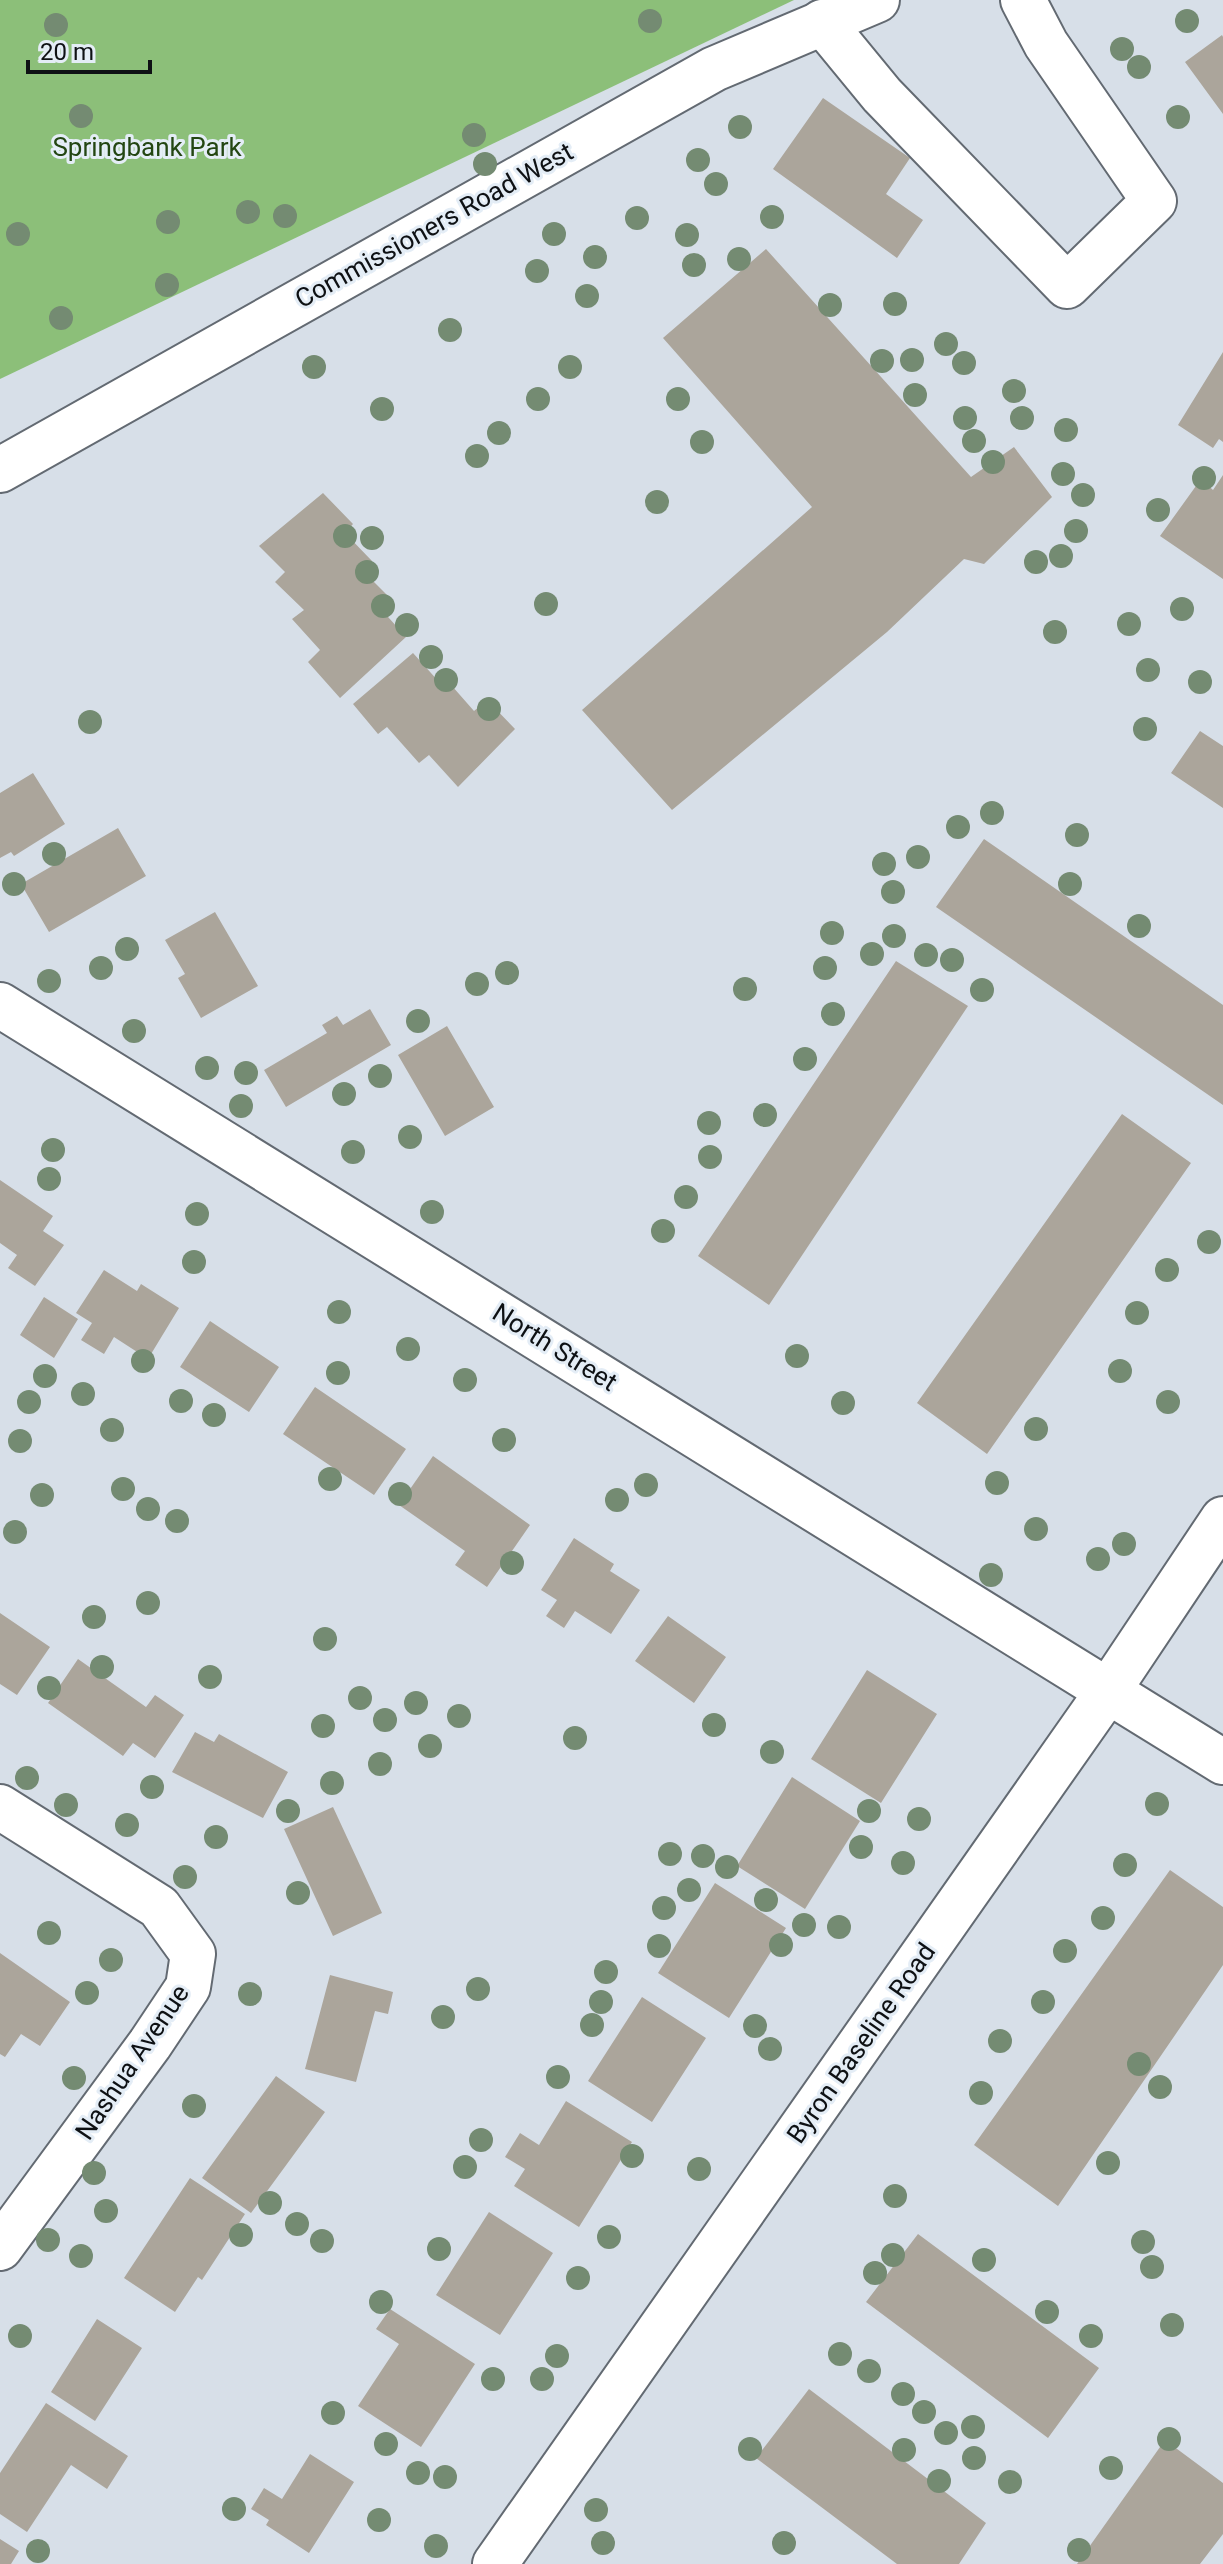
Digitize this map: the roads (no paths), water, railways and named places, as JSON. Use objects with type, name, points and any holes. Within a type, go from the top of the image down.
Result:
[{"type":"main road","name":"Commissioners Road West","points":[[0,470],[714,69],[877,0]]},
{"type":"main road","points":[[822,22],[882,95],[1067,286],[1154,201],[1046,44],[1023,0]]},
{"type":"main road","name":"North Street","points":[[0,1005],[1223,1762]]},
{"type":"main road","name":"Byron Baseline Road","points":[[495,2564],[1108,1691],[1223,1519]]},
{"type":"main road","name":"Nashua Avenue","points":[[0,1807],[159,1907],[193,1954],[188,1987],[150,2044],[0,2248]]},
{"type":"park label","name":"Springbank Park","points":[[147,147]]}]
